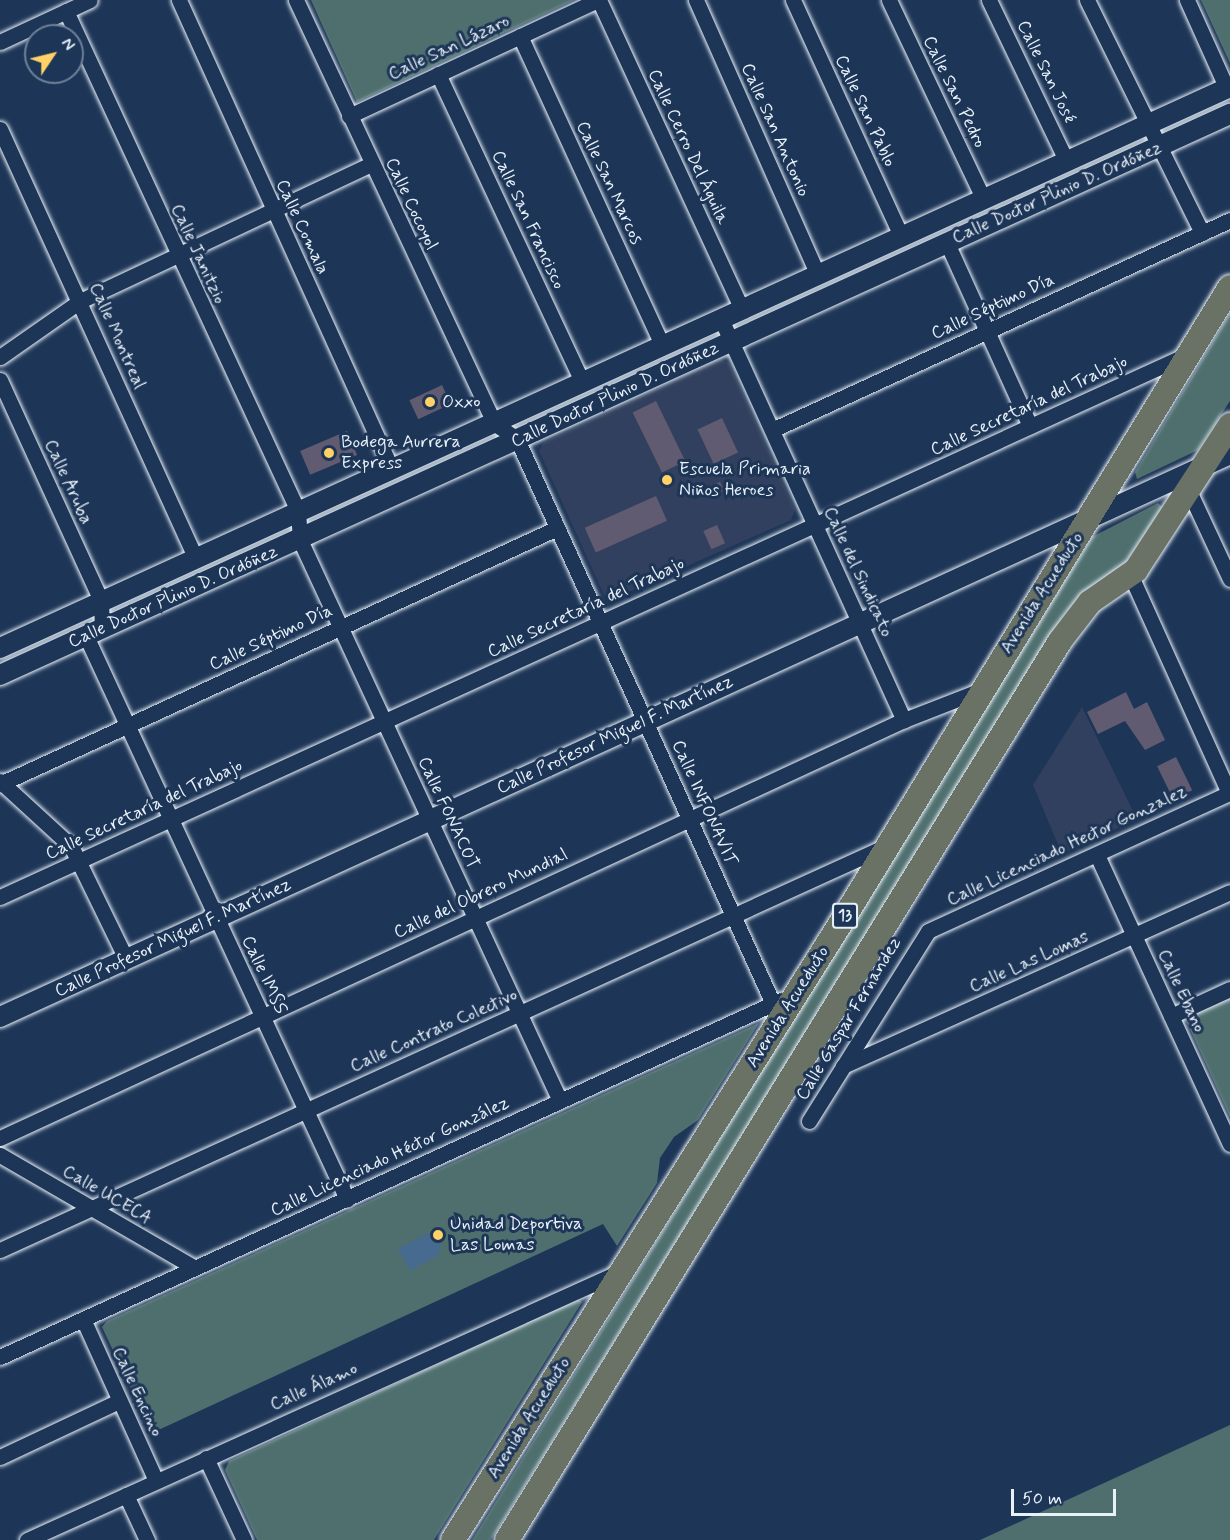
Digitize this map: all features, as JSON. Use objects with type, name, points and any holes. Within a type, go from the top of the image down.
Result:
[{"type":"main road","name":"Avenida Acueducto","points":[[453,1540],[777,1011],[797,993],[884,847],[1230,286]]},
{"type":"main road","name":"13","points":[[507,1540],[1060,641],[1090,602],[1131,576],[1189,491],[1230,425]]},
{"type":"street","points":[[0,42],[90,0]]},
{"type":"street","name":"Calle Comala","points":[[179,0],[273,212],[392,470]]},
{"type":"street","name":"Calle Cocoyol","points":[[296,0],[494,423]]},
{"type":"street","name":"Calle San Lázaro","points":[[349,116],[598,0]]},
{"type":"street","name":"Calle Cerro Del Águila","points":[[598,0],[742,309]]},
{"type":"street","name":"Calle San Antonio","points":[[696,0],[818,275]]},
{"type":"street","name":"Calle San Pablo","points":[[793,0],[902,238]]},
{"type":"street","name":"Calle San Pedro","points":[[889,0],[984,200]]},
{"type":"street","name":"Calle San José","points":[[989,0],[1067,162]]},
{"type":"street","points":[[1087,0],[1147,126],[1160,146],[1202,233]]},
{"type":"street","points":[[1187,0],[1229,88]]},
{"type":"street","name":"Calle Janitzio","points":[[66,11],[177,256],[298,511]]},
{"type":"street","name":"Calle San Marcos","points":[[520,36],[662,345]]},
{"type":"street","name":"Calle San Francisco","points":[[438,74],[582,382]]},
{"type":"street","name":"Calle Doctor Plinio D. Ordóñez","points":[[0,648],[1229,88]]},
{"type":"street","name":"Calle Doctor Plinio D. Ordóñez","points":[[0,675],[1230,114]]},
{"type":"street","name":"Calle Montreal","points":[[0,132],[80,301],[196,559]]},
{"type":"street","points":[[0,357],[80,301],[371,164]]},
{"type":"street","name":"Calle Séptimo Día","points":[[772,430],[1230,220]]},
{"type":"street","points":[[947,243],[1030,426]]},
{"type":"street","name":"Calle del Sindicato","points":[[722,319],[904,720]]},
{"type":"street","name":"Calle Secretaría del Trabajo","points":[[0,897],[1189,354]]},
{"type":"street","points":[[600,374],[610,396]]},
{"type":"street","name":"Calle Aruba","points":[[0,380],[101,601]]},
{"type":"street","points":[[494,423],[517,439]]},
{"type":"street","name":"Calle INFONAVIT","points":[[517,439],[777,1011]]},
{"type":"street","name":"Calle Profesor Miguel F. Martínez","points":[[0,1017],[860,623],[1090,515],[1230,454]]},
{"type":"street","points":[[1189,491],[1230,579]]},
{"type":"street","points":[[298,511],[300,540]]},
{"type":"street","name":"Calle Séptimo Día","points":[[1,783],[557,528]]},
{"type":"street","name":"Calle FONACOT","points":[[300,540],[560,1101]]},
{"type":"street","points":[[1131,576],[1229,793]]},
{"type":"street","points":[[94,633],[101,601]]},
{"type":"street","name":"Calle IMSS","points":[[94,633],[127,725],[346,1199]]},
{"type":"street","name":"Calle del Obrero Mundial","points":[[0,1138],[904,720],[981,690]]},
{"type":"street","points":[[1,783],[61,834],[79,861],[126,959]]},
{"type":"street","name":"Calle Licenciado Hector Gonzalez","points":[[923,937],[1229,793]]},
{"type":"street","name":"Calle Contrato Colectivo","points":[[0,1250],[884,847]]},
{"type":"street","name":"Calle Ebano","points":[[1097,855],[1230,1144]]},
{"type":"street","name":"Calle Las Lomas","points":[[843,1066],[1230,892]]},
{"type":"street","name":"Calle Gaspar Fernandez","points":[[810,1121],[923,937]]},
{"type":"street","points":[[1171,1016],[1230,989]]},
{"type":"street","name":"Calle Licenciado Héctor González","points":[[0,1357],[560,1101],[777,1011]]},
{"type":"street","name":"Calle UCECA","points":[[0,1155],[195,1268]]},
{"type":"street","name":"Calle Álamo","points":[[27,1540],[47,1536],[156,1481],[617,1273]]},
{"type":"street","name":"Calle Encino","points":[[82,1319],[156,1481]]},
{"type":"street","points":[[0,1456],[119,1401]]},
{"type":"street","points":[[206,1458],[244,1540]]},
{"type":"street","points":[[126,1495],[147,1540]]},
{"type":"shaded area","name":"Escuela Primaria Niños Heroes","points":[[720,359],[729,363],[795,510],[791,520],[613,599],[604,595],[539,451],[543,443]]},
{"type":"shaded area","points":[[1082,707],[1137,819],[1062,854],[1033,785]]},
{"type":"shaded area","points":[[428,1233],[441,1240],[439,1255],[410,1271],[398,1249]]},
{"type":"green space","points":[[311,0],[574,0],[357,102]]},
{"type":"green space","points":[[1201,0],[1230,0],[1230,63]]},
{"type":"green space","points":[[1230,313],[1230,401],[1198,450],[1137,479],[1135,472]]},
{"type":"green space","points":[[1158,503],[1162,507],[1124,565],[1081,594],[1063,616],[491,1540],[472,1540],[1092,537]]},
{"type":"green space","points":[[1230,997],[1230,1117],[1185,1018]]},
{"type":"green space","name":"Unidad Deportiva Las Lomas","points":[[759,1023],[698,1120],[674,1137],[660,1158],[657,1183],[617,1246],[603,1224],[152,1433],[102,1327],[107,1321]]},
{"type":"green space","points":[[578,1299],[582,1302],[434,1540],[257,1540],[225,1470],[229,1461]]},
{"type":"green space","points":[[1230,1425],[1230,1540],[980,1540]]},
{"type":"building","name":"Oxxo","points":[[442,385],[451,404],[418,419],[409,400]]},
{"type":"building","points":[[656,401],[685,461],[662,473],[633,412]]},
{"type":"building","points":[[722,418],[738,452],[714,464],[698,429]]},
{"type":"building","name":"Bodega Aurrera Express","points":[[347,431],[357,455],[310,475],[300,451]]},
{"type":"building","points":[[720,482],[724,490],[713,496],[708,488]]},
{"type":"building","points":[[656,496],[667,521],[596,552],[585,528]]},
{"type":"building","points":[[717,525],[725,543],[711,549],[703,531]]},
{"type":"building","points":[[1126,692],[1134,709],[1147,702],[1165,740],[1145,750],[1125,721],[1098,734],[1087,712]]},
{"type":"building","points":[[1176,757],[1192,790],[1173,799],[1157,766]]},
{"type":"place","name":"Oxxo","points":[[430,402]]},
{"type":"place","name":"Bodega Aurrera Express","points":[[329,453]]},
{"type":"place","name":"Escuela Primaria Niños Heroes","points":[[667,480]]},
{"type":"place","name":"Unidad Deportiva Las Lomas","points":[[438,1235]]}]
